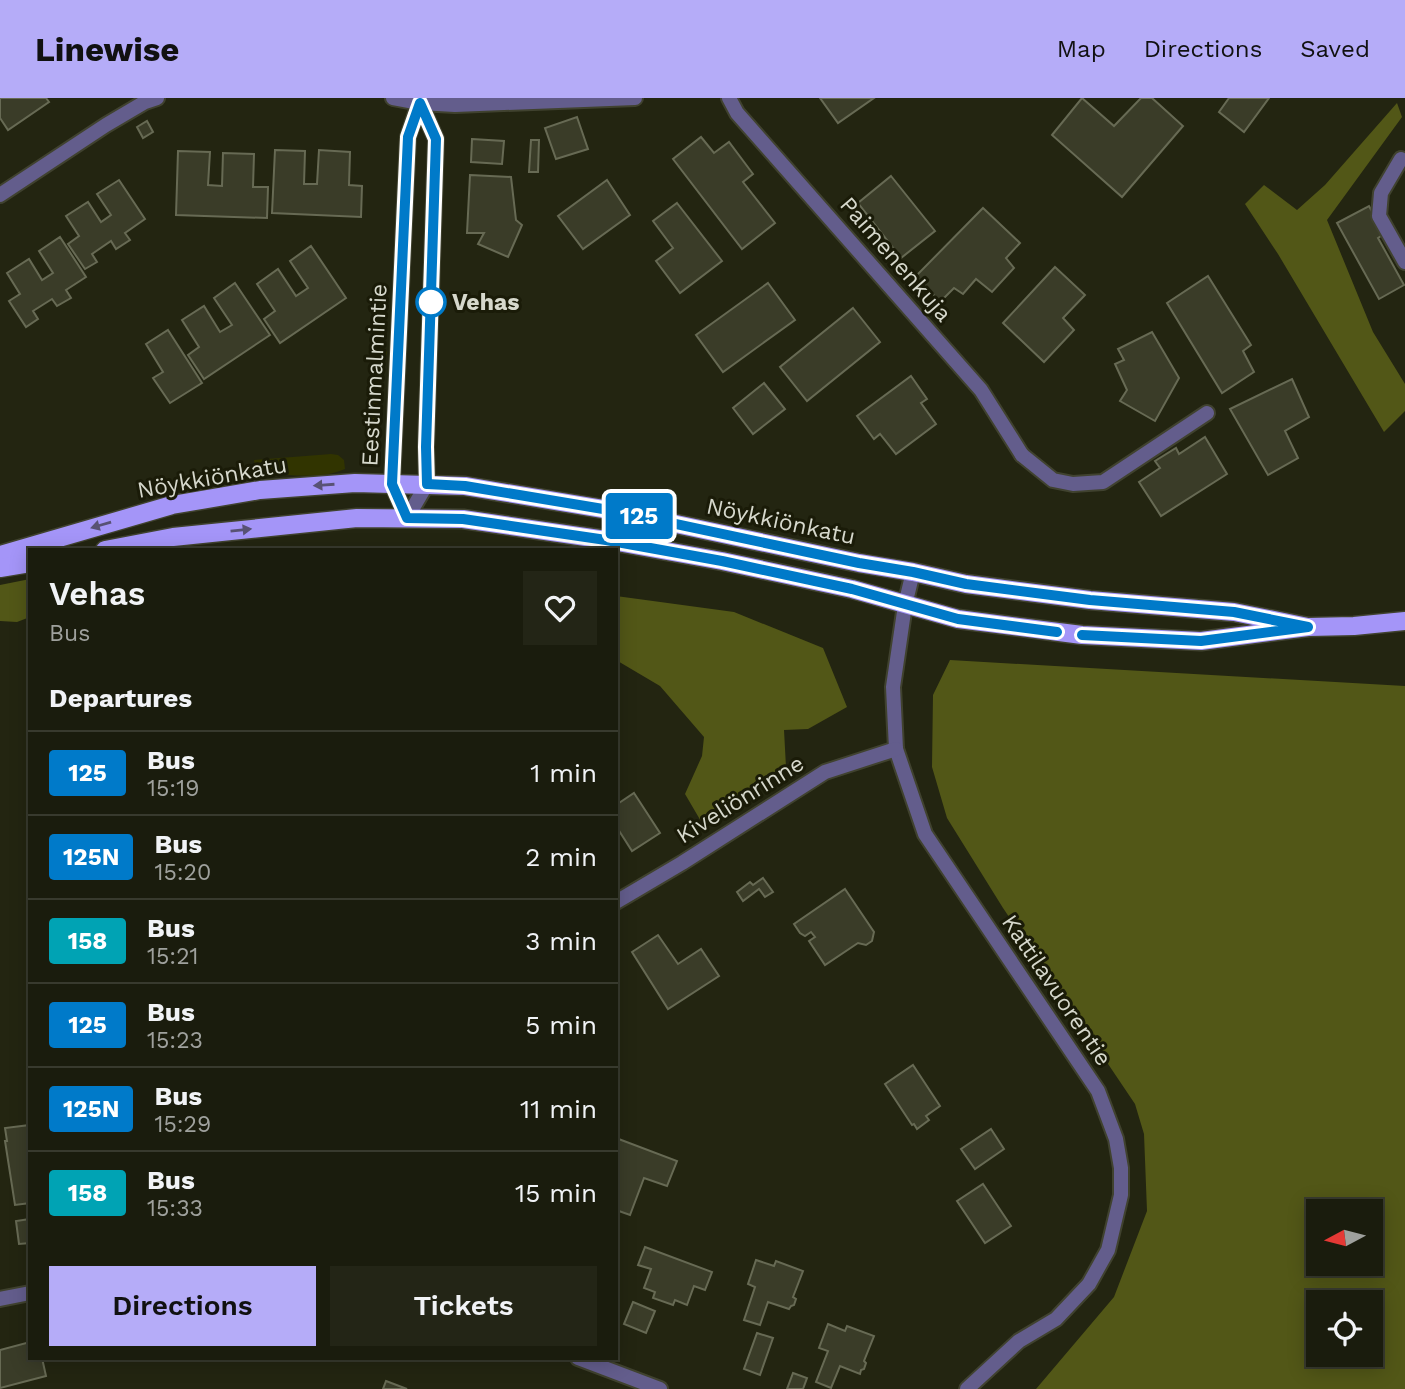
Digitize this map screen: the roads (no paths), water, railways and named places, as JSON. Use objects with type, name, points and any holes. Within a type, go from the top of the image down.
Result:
[{"type":"main road","name":"Nöykkiönkatu","points":[[0,555],[172,505],[260,490],[355,483],[465,486],[615,511],[966,584],[1090,600],[1234,612],[1308,627]]},
{"type":"main road","name":"Nöykkiönkatu","points":[[115,548],[173,537],[357,518],[463,519],[606,540],[722,561],[852,589],[958,619],[1082,635],[1201,641],[1308,627],[1405,621]]},
{"type":"main road","points":[[0,568],[28,563]]},
{"type":"street","points":[[0,195],[106,125],[157,98]]},
{"type":"street","points":[[393,98],[455,104],[635,98]]},
{"type":"street","name":"Paimenenkuja","points":[[729,98],[737,113],[981,390],[1022,455],[1053,480],[1073,484],[1103,482],[1207,413]]},
{"type":"street","points":[[407,518],[427,484],[436,139],[420,100]]},
{"type":"street","name":"Eestinmalmintie","points":[[407,518],[392,484],[408,137],[420,100]]},
{"type":"street","points":[[1401,159],[1381,193],[1379,216],[1405,262]]},
{"type":"street","name":"Kattilavuorentie","points":[[913,572],[905,605],[893,687],[896,749],[925,834],[1098,1091],[1116,1139],[1121,1168],[1121,1195],[1108,1250],[1089,1284],[1056,1319],[1019,1341],[967,1389]]},
{"type":"street","name":"Kiveliönrinne","points":[[618,901],[825,772],[896,749]]},
{"type":"street","points":[[0,1299],[28,1293]]},
{"type":"street","points":[[583,1360],[660,1389]]},
{"type":"place","name":"Vehas","points":[[431,302]]}]
